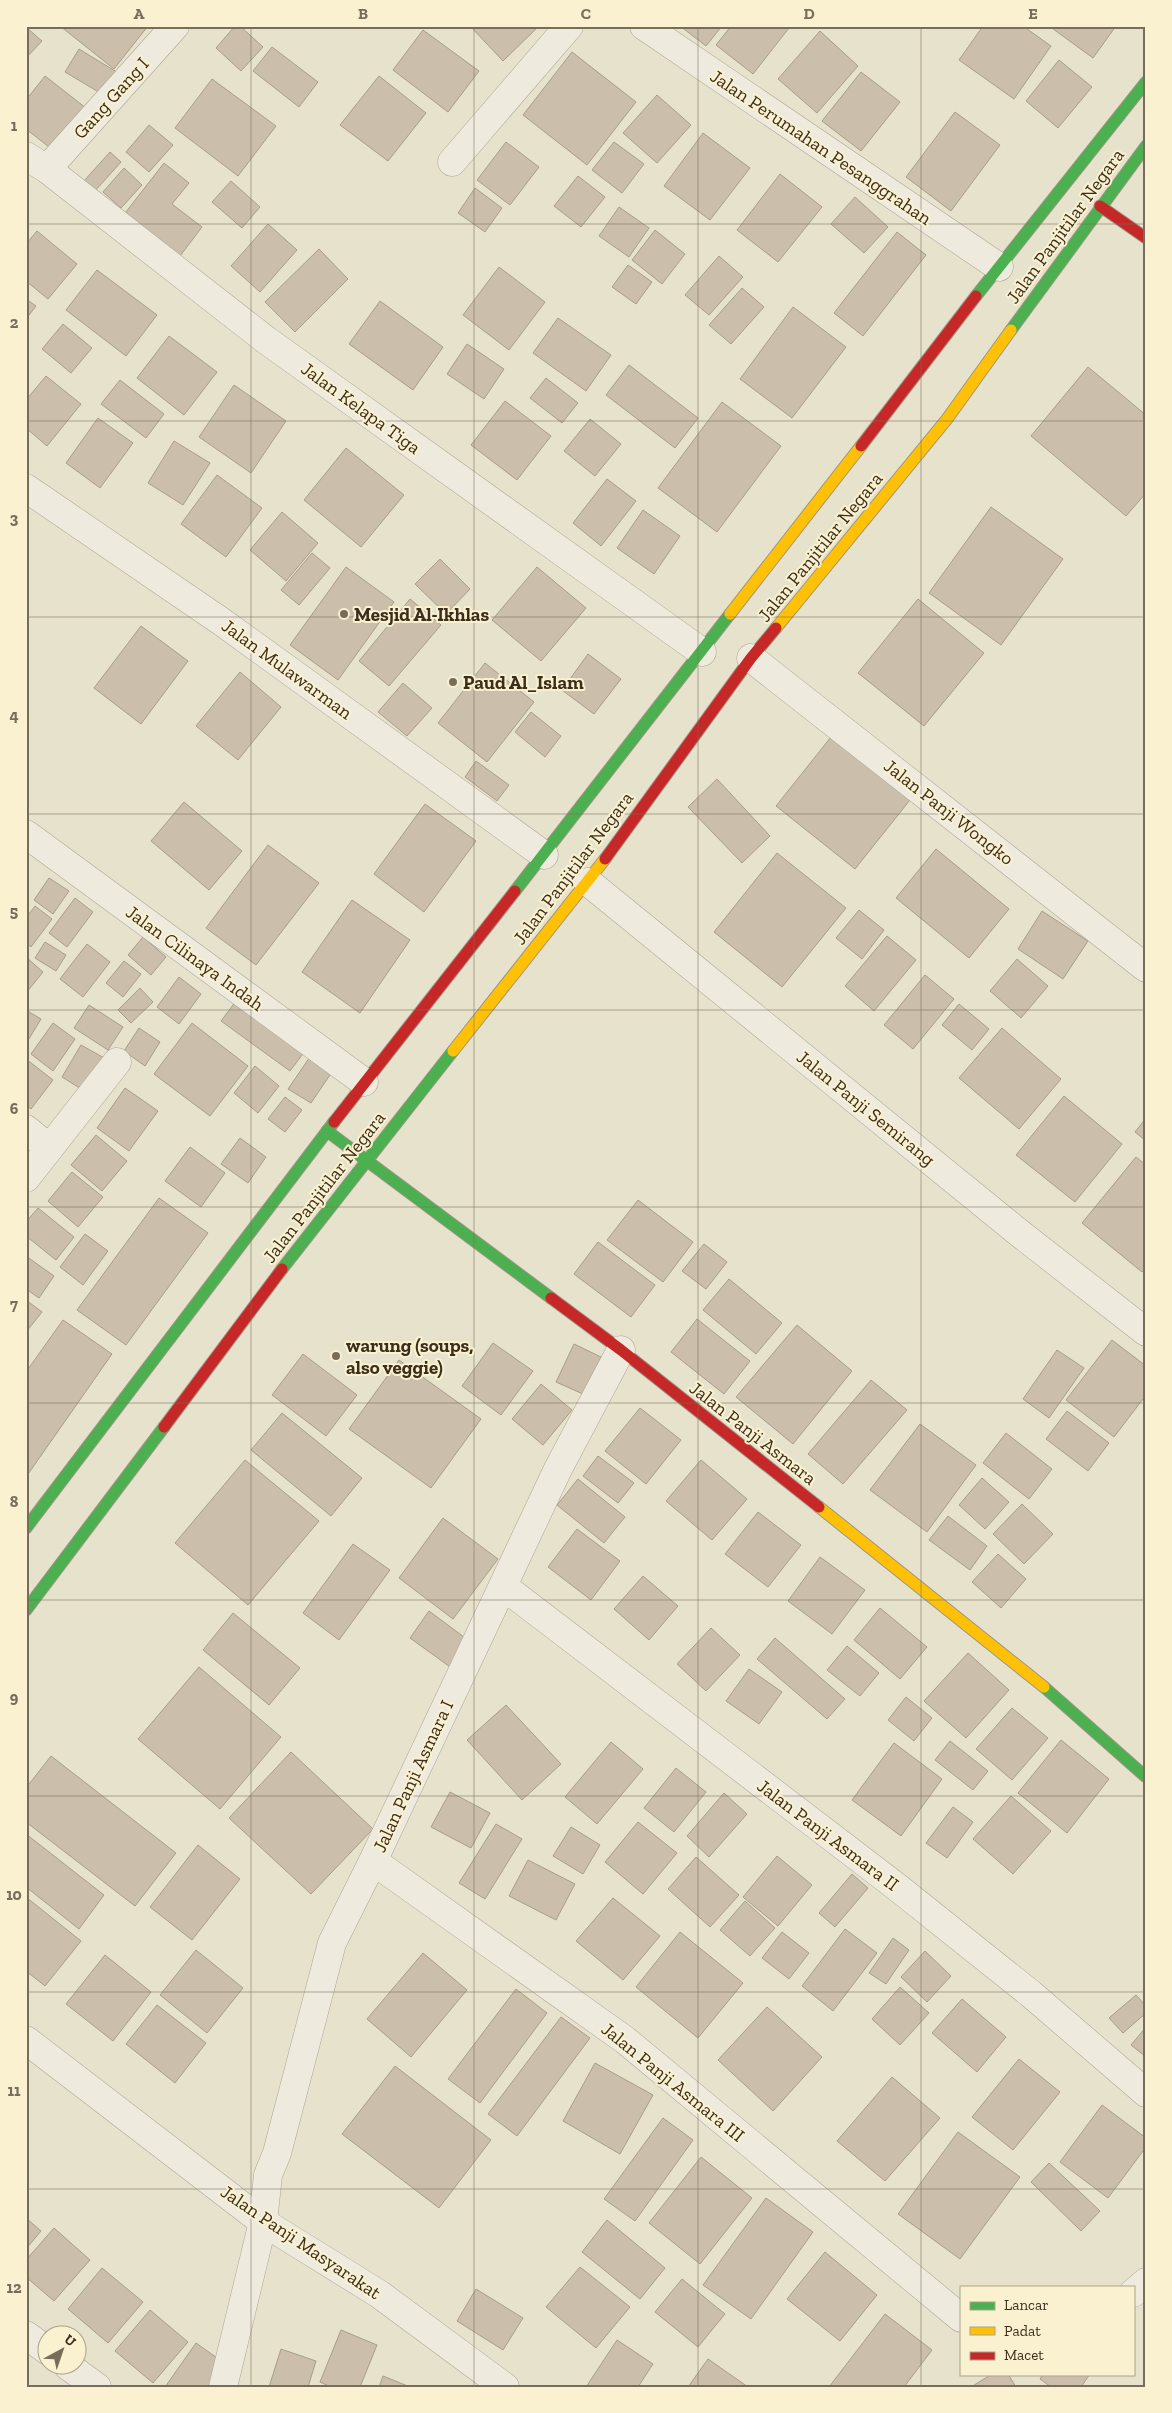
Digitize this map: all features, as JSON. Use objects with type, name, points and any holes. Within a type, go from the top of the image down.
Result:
[{"type":"main road","points":[[26,1528],[364,1082],[544,856],[999,267],[1146,82]]},
{"type":"main road","name":"Jalan Panjitilar Negara","points":[[26,1610],[314,1226],[588,882],[751,658],[947,419],[1100,206],[1146,146]]},
{"type":"main road","points":[[1100,206],[1146,238]]},
{"type":"main road","name":"Jalan Panji Asmara","points":[[328,1131],[621,1350],[1036,1680],[1142,1768]]},
{"type":"street","name":"Gang Gang I","points":[[36,162],[175,26]]},
{"type":"street","points":[[452,162],[569,26]]},
{"type":"street","name":"Jalan Perumahan Pesanggrahan","points":[[644,26],[999,267]]},
{"type":"street","name":"Jalan Kelapa Tiga","points":[[36,162],[266,340],[702,652]]},
{"type":"street","name":"Jalan Mulawarman","points":[[26,488],[222,622],[544,856]]},
{"type":"street","name":"Jalan Panji Wongko","points":[[751,658],[1146,968]]},
{"type":"street","name":"Jalan Cilinaya Indah","points":[[26,834],[364,1082]]},
{"type":"street","name":"Jalan Panji Semirang","points":[[588,882],[1018,1232],[1146,1332]]},
{"type":"street","points":[[26,1178],[117,1062]]},
{"type":"street","points":[[26,1129],[49,1148]]},
{"type":"street","name":"Jalan Panji Asmara I","points":[[223,2387],[263,2222],[268,2175],[277,2153],[332,1943],[373,1861],[558,1469],[621,1350]]},
{"type":"street","name":"Jalan Panji Asmara II","points":[[503,1586],[897,1887],[1031,1994],[1146,2093]]},
{"type":"street","name":"Jalan Panji Asmara III","points":[[373,1861],[625,2040],[960,2317]]},
{"type":"street","name":"Jalan Panji Masyarakat","points":[[26,2040],[263,2222],[379,2294],[505,2387]]},
{"type":"street","points":[[1134,2292],[1146,2282]]},
{"type":"street","points":[[26,2335],[38,2344]]},
{"type":"street","points":[[82,2376],[97,2387]]},
{"type":"building","points":[[60,26],[148,26],[114,69]]},
{"type":"building","points":[[235,26],[240,26],[263,47],[241,71],[216,48]]},
{"type":"building","points":[[470,26],[539,26],[503,61]]},
{"type":"building","points":[[680,26],[722,26],[706,46]]},
{"type":"building","points":[[731,26],[786,26],[789,28],[753,74],[716,45]]},
{"type":"building","points":[[983,26],[1023,26],[1051,46],[1014,99],[959,60]]},
{"type":"building","points":[[1049,26],[1116,26],[1093,58]]},
{"type":"building","points":[[26,27],[42,41],[26,58]]},
{"type":"building","points":[[423,30],[479,71],[448,112],[393,70]]},
{"type":"building","points":[[820,31],[858,66],[817,113],[778,79]]},
{"type":"building","points":[[272,47],[318,82],[299,107],[253,71]]},
{"type":"building","points":[[79,49],[120,74],[107,97],[65,72]]},
{"type":"building","points":[[572,52],[636,102],[587,165],[523,115]]},
{"type":"building","points":[[1059,60],[1092,87],[1058,128],[1026,101]]},
{"type":"building","points":[[861,72],[900,102],[861,151],[822,121]]},
{"type":"building","points":[[45,76],[86,108],[53,150],[26,129],[26,100]]},
{"type":"building","points":[[379,76],[426,113],[388,161],[340,125]]},
{"type":"building","points":[[212,79],[276,126],[238,176],[175,128]]},
{"type":"building","points":[[657,95],[691,125],[657,163],[623,133]]},
{"type":"building","points":[[955,112],[1000,145],[951,211],[906,177]]},
{"type":"building","points":[[149,125],[173,145],[149,172],[126,152]]},
{"type":"building","points":[[703,133],[750,168],[710,220],[664,186]]},
{"type":"building","points":[[506,142],[539,167],[510,205],[477,180]]},
{"type":"building","points":[[614,142],[644,164],[622,193],[592,170]]},
{"type":"building","points":[[110,152],[121,162],[94,192],[83,182]]},
{"type":"building","points":[[164,163],[189,183],[172,204],[202,227],[177,260],[122,217]]},
{"type":"building","points":[[124,168],[142,185],[121,208],[103,192]]},
{"type":"building","points":[[780,174],[822,207],[778,262],[737,230]]},
{"type":"building","points":[[578,176],[605,197],[581,227],[554,206]]},
{"type":"building","points":[[231,181],[260,207],[242,228],[212,202]]},
{"type":"building","points":[[475,188],[502,208],[485,232],[458,213]]},
{"type":"building","points":[[855,197],[888,227],[864,253],[831,224]]},
{"type":"building","points":[[619,207],[649,228],[629,257],[599,236]]},
{"type":"building","points":[[268,224],[297,250],[260,292],[231,266]]},
{"type":"building","points":[[655,230],[685,254],[662,284],[632,260]]},
{"type":"building","points":[[37,231],[77,264],[48,299],[26,281],[26,244]]},
{"type":"building","points":[[897,232],[926,255],[863,336],[834,313]]},
{"type":"building","points":[[319,249],[348,279],[295,332],[265,302]]},
{"type":"building","points":[[719,256],[743,277],[709,315],[685,295]]},
{"type":"building","points":[[628,265],[652,282],[636,304],[612,287]]},
{"type":"building","points":[[499,267],[545,302],[509,350],[463,315]]},
{"type":"building","points":[[97,270],[157,315],[126,356],[66,310]]},
{"type":"building","points":[[742,288],[764,307],[731,344],[709,325]]},
{"type":"building","points":[[26,299],[36,306],[26,319]]},
{"type":"building","points":[[380,301],[443,347],[413,390],[349,344]]},
{"type":"building","points":[[793,307],[846,347],[792,418],[740,379]]},
{"type":"building","points":[[558,318],[611,355],[586,391],[533,353]]},
{"type":"building","points":[[63,324],[92,348],[71,373],[42,349]]},
{"type":"building","points":[[169,336],[217,372],[184,415],[137,378]]},
{"type":"building","points":[[467,344],[504,369],[484,399],[447,374]]},
{"type":"building","points":[[629,365],[698,418],[675,448],[606,395]]},
{"type":"building","points":[[1088,367],[1146,415],[1146,493],[1126,516],[1031,436]]},
{"type":"building","points":[[46,376],[81,404],[47,446],[26,428],[26,400]]},
{"type":"building","points":[[546,378],[578,403],[562,423],[530,398]]},
{"type":"building","points":[[120,380],[164,414],[146,438],[101,404]]},
{"type":"building","points":[[234,385],[286,421],[251,473],[199,437]]},
{"type":"building","points":[[505,401],[551,436],[517,480],[471,445]]},
{"type":"building","points":[[722,402],[781,446],[717,532],[658,488]]},
{"type":"building","points":[[98,418],[133,443],[100,488],[66,463]]},
{"type":"building","points":[[590,419],[621,444],[595,476],[564,451]]},
{"type":"building","points":[[174,441],[210,463],[183,505],[148,483]]},
{"type":"building","points":[[346,448],[404,495],[361,547],[304,500]]},
{"type":"building","points":[[217,475],[262,508],[226,557],[181,524]]},
{"type":"building","points":[[607,479],[636,501],[601,546],[573,523]]},
{"type":"building","points":[[991,507],[1063,559],[1001,645],[929,593]]},
{"type":"building","points":[[643,510],[680,536],[654,574],[617,548]]},
{"type":"building","points":[[282,512],[318,543],[286,581],[250,550]]},
{"type":"building","points":[[312,553],[330,568],[299,605],[281,590]]},
{"type":"building","points":[[440,559],[470,589],[446,614],[415,584]]},
{"type":"building","points":[[346,567],[394,602],[338,680],[290,645]]},
{"type":"building","points":[[537,567],[586,608],[541,661],[492,620]]},
{"type":"building","points":[[410,599],[441,625],[389,686],[359,661]]},
{"type":"building","points":[[918,599],[984,653],[924,726],[858,673]]},
{"type":"building","points":[[141,626],[188,661],[141,724],[94,688]]},
{"type":"building","points":[[588,654],[621,679],[594,714],[562,690]]},
{"type":"building","points":[[485,663],[534,702],[487,762],[438,723]]},
{"type":"building","points":[[240,672],[281,707],[238,760],[196,726]]},
{"type":"building","points":[[403,683],[432,708],[407,736],[378,712]]},
{"type":"building","points":[[531,712],[561,736],[545,757],[515,732]]},
{"type":"building","points":[[835,732],[914,795],[855,869],[776,806]]},
{"type":"building","points":[[476,761],[509,785],[497,801],[465,777]]},
{"type":"building","points":[[717,779],[770,836],[742,863],[688,807]]},
{"type":"building","points":[[184,802],[242,851],[209,890],[151,841]]},
{"type":"building","points":[[425,804],[476,841],[424,912],[374,874]]},
{"type":"building","points":[[268,845],[319,883],[256,965],[206,928]]},
{"type":"building","points":[[936,849],[1009,909],[969,958],[896,898]]},
{"type":"building","points":[[777,853],[846,908],[782,987],[714,932]]},
{"type":"building","points":[[49,878],[69,891],[53,914],[34,900]]},
{"type":"building","points":[[75,898],[93,912],[67,947],[49,933]]},
{"type":"building","points":[[352,900],[410,940],[360,1013],[302,972]]},
{"type":"building","points":[[35,906],[52,919],[31,947],[26,943],[26,918]]},
{"type":"building","points":[[859,910],[884,930],[862,959],[836,938]]},
{"type":"building","points":[[1042,911],[1088,941],[1063,979],[1018,949]]},
{"type":"building","points":[[887,936],[916,960],[874,1011],[845,986]]},
{"type":"building","points":[[143,937],[166,957],[151,975],[128,955]]},
{"type":"building","points":[[45,942],[66,955],[56,971],[35,958]]},
{"type":"building","points":[[87,944],[110,962],[83,997],[60,979]]},
{"type":"building","points":[[26,957],[43,972],[26,993]]},
{"type":"building","points":[[1017,959],[1048,986],[1021,1018],[990,991]]},
{"type":"building","points":[[124,961],[141,974],[123,997],[106,983]]},
{"type":"building","points":[[925,975],[954,999],[913,1049],[884,1025]]},
{"type":"building","points":[[179,977],[201,994],[179,1024],[157,1007]]},
{"type":"building","points":[[140,988],[153,1002],[131,1023],[118,1010]]},
{"type":"building","points":[[236,1001],[305,1051],[290,1071],[221,1021]]},
{"type":"building","points":[[959,1004],[989,1029],[972,1050],[942,1025]]},
{"type":"building","points":[[89,1005],[123,1027],[108,1050],[74,1028]]},
{"type":"building","points":[[26,1010],[41,1019],[27,1042],[26,1041]]},
{"type":"building","points":[[53,1023],[75,1039],[53,1071],[31,1054]]},
{"type":"building","points":[[192,1023],[248,1066],[210,1116],[154,1074]]},
{"type":"building","points":[[139,1028],[160,1042],[145,1066],[124,1051]]},
{"type":"building","points":[[1002,1028],[1061,1079],[1019,1129],[959,1078]]},
{"type":"building","points":[[81,1045],[106,1059],[86,1092],[62,1077]]},
{"type":"building","points":[[312,1054],[334,1069],[311,1103],[288,1089]]},
{"type":"building","points":[[26,1059],[53,1080],[31,1109],[26,1105]]},
{"type":"building","points":[[255,1066],[279,1086],[258,1113],[234,1093]]},
{"type":"building","points":[[125,1088],[158,1111],[129,1151],[97,1128]]},
{"type":"building","points":[[1064,1096],[1122,1144],[1075,1202],[1016,1155]]},
{"type":"building","points":[[285,1097],[302,1110],[285,1132],[268,1119]]},
{"type":"building","points":[[1146,1118],[1146,1141],[1135,1132]]},
{"type":"building","points":[[96,1135],[127,1161],[102,1191],[71,1165]]},
{"type":"building","points":[[240,1138],[266,1157],[248,1183],[221,1164]]},
{"type":"building","points":[[190,1147],[225,1173],[201,1207],[165,1181]]},
{"type":"building","points":[[1136,1157],[1146,1165],[1146,1268],[1142,1272],[1082,1223]]},
{"type":"building","points":[[72,1172],[103,1197],[78,1227],[48,1201]]},
{"type":"building","points":[[159,1198],[208,1233],[126,1345],[77,1310]]},
{"type":"building","points":[[638,1200],[693,1242],[663,1282],[607,1240]]},
{"type":"building","points":[[38,1208],[74,1237],[56,1260],[26,1236],[26,1222]]},
{"type":"building","points":[[85,1234],[108,1251],[83,1285],[60,1267]]},
{"type":"building","points":[[598,1242],[655,1285],[631,1317],[574,1274]]},
{"type":"building","points":[[704,1244],[727,1262],[706,1289],[682,1271]]},
{"type":"building","points":[[26,1256],[54,1276],[39,1298],[26,1289]]},
{"type":"building","points":[[729,1279],[782,1323],[756,1354],[703,1310]]},
{"type":"building","points":[[26,1300],[42,1312],[26,1332]]},
{"type":"building","points":[[697,1319],[750,1361],[724,1394],[671,1352]]},
{"type":"building","points":[[63,1320],[112,1354],[26,1477],[26,1372]]},
{"type":"building","points":[[797,1325],[852,1371],[793,1444],[736,1397]]},
{"type":"building","points":[[1112,1340],[1146,1366],[1146,1395],[1114,1437],[1066,1400]]},
{"type":"building","points":[[493,1343],[533,1371],[501,1415],[462,1386]]},
{"type":"building","points":[[574,1344],[601,1357],[583,1394],[556,1382]]},
{"type":"building","points":[[1057,1350],[1084,1368],[1049,1418],[1023,1399]]},
{"type":"building","points":[[303,1354],[357,1395],[326,1436],[272,1395]]},
{"type":"building","points":[[399,1360],[481,1419],[431,1488],[349,1429]]},
{"type":"building","points":[[871,1380],[907,1410],[843,1484],[808,1454]]},
{"type":"building","points":[[541,1384],[572,1410],[543,1445],[512,1419]]},
{"type":"building","points":[[640,1408],[681,1440],[646,1484],[605,1451]]},
{"type":"building","points":[[1067,1411],[1109,1443],[1088,1471],[1046,1439]]},
{"type":"building","points":[[282,1413],[362,1478],[331,1516],[251,1450]]},
{"type":"building","points":[[920,1424],[976,1465],[927,1532],[870,1490]]},
{"type":"building","points":[[1006,1433],[1052,1469],[1029,1499],[983,1463]]},
{"type":"building","points":[[598,1456],[634,1483],[618,1503],[583,1476]]},
{"type":"building","points":[[245,1460],[319,1521],[248,1605],[175,1543]]},
{"type":"building","points":[[701,1460],[747,1499],[712,1540],[666,1501]]},
{"type":"building","points":[[982,1478],[1009,1502],[985,1529],[959,1505]]},
{"type":"building","points":[[578,1479],[625,1517],[604,1543],[557,1505]]},
{"type":"building","points":[[1022,1504],[1053,1534],[1024,1564],[993,1534]]},
{"type":"building","points":[[758,1512],[801,1545],[768,1587],[725,1554]]},
{"type":"building","points":[[948,1516],[987,1546],[970,1570],[929,1540]]},
{"type":"building","points":[[443,1518],[498,1559],[453,1619],[399,1578]]},
{"type":"building","points":[[577,1529],[620,1561],[591,1600],[548,1567]]},
{"type":"building","points":[[353,1544],[390,1570],[339,1640],[303,1613]]},
{"type":"building","points":[[998,1554],[1026,1579],[1001,1608],[972,1582]]},
{"type":"building","points":[[820,1557],[865,1590],[832,1634],[788,1601]]},
{"type":"building","points":[[643,1576],[678,1606],[649,1640],[614,1609]]},
{"type":"building","points":[[880,1608],[927,1647],[900,1679],[854,1640]]},
{"type":"building","points":[[429,1611],[472,1643],[453,1669],[410,1638]]},
{"type":"building","points":[[233,1613],[300,1668],[269,1705],[203,1650]]},
{"type":"building","points":[[711,1628],[740,1655],[706,1691],[677,1664]]},
{"type":"building","points":[[775,1638],[845,1699],[827,1719],[757,1659]]},
{"type":"building","points":[[847,1646],[879,1673],[860,1696],[827,1670]]},
{"type":"building","points":[[968,1653],[1009,1690],[966,1738],[924,1701]]},
{"type":"building","points":[[199,1667],[281,1737],[220,1809],[138,1739]]},
{"type":"building","points":[[749,1669],[782,1692],[759,1724],[726,1701]]},
{"type":"building","points":[[906,1697],[932,1718],[914,1741],[888,1720]]},
{"type":"building","points":[[506,1705],[561,1764],[522,1800],[467,1740]]},
{"type":"building","points":[[1012,1708],[1048,1738],[1012,1780],[976,1749]]},
{"type":"building","points":[[1061,1740],[1109,1779],[1067,1833],[1018,1793]]},
{"type":"building","points":[[950,1741],[988,1771],[973,1790],[935,1760]]},
{"type":"building","points":[[611,1742],[643,1769],[597,1824],[565,1797]]},
{"type":"building","points":[[894,1743],[942,1779],[901,1836],[852,1800]]},
{"type":"building","points":[[291,1752],[373,1829],[311,1894],[229,1818]]},
{"type":"building","points":[[51,1756],[176,1853],[135,1906],[26,1822],[26,1788]]},
{"type":"building","points":[[676,1768],[706,1792],[674,1832],[644,1808]]},
{"type":"building","points":[[450,1792],[490,1813],[471,1848],[431,1827]]},
{"type":"building","points":[[724,1793],[747,1814],[709,1857],[687,1836]]},
{"type":"building","points":[[1011,1796],[1051,1831],[1013,1874],[973,1839]]},
{"type":"building","points":[[953,1807],[973,1822],[947,1858],[926,1843]]},
{"type":"building","points":[[638,1822],[677,1853],[643,1894],[605,1862]]},
{"type":"building","points":[[496,1824],[522,1839],[485,1899],[459,1883]]},
{"type":"building","points":[[571,1827],[600,1845],[583,1874],[553,1856]]},
{"type":"building","points":[[26,1834],[104,1895],[79,1929],[26,1887]]},
{"type":"building","points":[[198,1845],[240,1879],[192,1940],[150,1907]]},
{"type":"building","points":[[777,1856],[812,1885],[778,1926],[743,1897]]},
{"type":"building","points":[[696,1857],[739,1895],[710,1927],[668,1889]]},
{"type":"building","points":[[528,1860],[575,1884],[556,1920],[509,1896]]},
{"type":"building","points":[[852,1874],[868,1888],[835,1927],[819,1913]]},
{"type":"building","points":[[26,1897],[81,1941],[45,1986],[26,1971]]},
{"type":"building","points":[[613,1898],[660,1936],[623,1980],[576,1941]]},
{"type":"building","points":[[745,1901],[775,1928],[750,1956],[720,1930]]},
{"type":"building","points":[[845,1929],[877,1953],[833,2011],[802,1986]]},
{"type":"building","points":[[680,1932],[743,1983],[698,2038],[636,1987]]},
{"type":"building","points":[[782,1932],[809,1953],[789,1979],[762,1958]]},
{"type":"building","points":[[893,1938],[909,1950],[886,1984],[869,1973]]},
{"type":"building","points":[[196,1950],[243,1988],[207,2033],[160,1995]]},
{"type":"building","points":[[925,1951],[951,1976],[927,2002],[901,1977]]},
{"type":"building","points":[[423,1953],[467,1990],[411,2057],[367,2019]]},
{"type":"building","points":[[105,1955],[151,1992],[113,2041],[66,2004]]},
{"type":"building","points":[[900,1987],[929,2013],[900,2045],[872,2019]]},
{"type":"building","points":[[516,1989],[547,2013],[480,2103],[448,2079]]},
{"type":"building","points":[[1136,1995],[1146,2006],[1146,2013],[1123,2033],[1109,2018]]},
{"type":"building","points":[[962,1999],[1006,2037],[977,2072],[932,2033]]},
{"type":"building","points":[[157,2005],[206,2043],[175,2083],[126,2044]]},
{"type":"building","points":[[767,2007],[822,2057],[773,2111],[718,2060]]},
{"type":"building","points":[[561,2017],[590,2038],[517,2136],[488,2114]]},
{"type":"building","points":[[1146,2027],[1146,2057],[1131,2045]]},
{"type":"building","points":[[1019,2059],[1060,2092],[1013,2150],[972,2117]]},
{"type":"building","points":[[595,2063],[653,2095],[620,2154],[563,2121]]},
{"type":"building","points":[[395,2066],[491,2140],[439,2208],[342,2134]]},
{"type":"building","points":[[892,2077],[940,2118],[885,2181],[837,2141]]},
{"type":"building","points":[[1102,2105],[1146,2138],[1146,2147],[1108,2198],[1060,2162]]},
{"type":"building","points":[[663,2118],[693,2140],[635,2221],[604,2199]]},
{"type":"building","points":[[958,2132],[1020,2177],[960,2259],[898,2214]]},
{"type":"building","points":[[701,2157],[752,2198],[700,2264],[649,2223]]},
{"type":"building","points":[[1049,2163],[1100,2211],[1081,2231],[1031,2182]]},
{"type":"building","points":[[766,2198],[813,2232],[751,2319],[703,2285]]},
{"type":"building","points":[[26,2218],[41,2231],[26,2249]]},
{"type":"building","points":[[607,2220],[665,2268],[640,2299],[582,2252]]},
{"type":"building","points":[[54,2228],[90,2260],[54,2301],[26,2277],[26,2260]]},
{"type":"building","points":[[825,2252],[877,2295],[840,2341],[787,2299]]},
{"type":"building","points":[[580,2267],[630,2307],[596,2348],[546,2307]]},
{"type":"building","points":[[102,2268],[143,2302],[108,2343],[68,2309]]},
{"type":"building","points":[[682,2279],[725,2314],[698,2347],[655,2312]]},
{"type":"building","points":[[476,2289],[523,2318],[503,2350],[457,2321]]},
{"type":"building","points":[[150,2310],[188,2342],[153,2383],[115,2351]]},
{"type":"building","points":[[885,2314],[932,2350],[904,2387],[829,2387]]},
{"type":"building","points":[[341,2330],[377,2345],[360,2387],[331,2387],[320,2382]]},
{"type":"building","points":[[617,2340],[653,2364],[638,2387],[586,2387]]},
{"type":"building","points":[[196,2343],[227,2365],[211,2387],[165,2387]]},
{"type":"building","points":[[281,2349],[316,2361],[308,2387],[269,2387]]},
{"type":"building","points":[[708,2359],[748,2387],[688,2387]]},
{"type":"building","points":[[383,2376],[410,2387],[379,2387]]},
{"type":"building","points":[[989,2376],[1009,2376],[1016,2387],[971,2387]]},
{"type":"building","points":[[1042,2376],[1089,2376],[1081,2387],[1051,2387],[1040,2379]]},
{"type":"traffic: fast","points":[[976,296],[1146,82]]},
{"type":"traffic: fast","points":[[1011,330],[1146,146]]},
{"type":"traffic: fast","points":[[515,891],[730,614]]},
{"type":"traffic: fast","points":[[282,1269],[453,1051]]},
{"type":"traffic: fast","points":[[26,1528],[334,1122]]},
{"type":"traffic: fast","points":[[327,1131],[551,1298]]},
{"type":"traffic: fast","points":[[26,1610],[164,1427]]},
{"type":"traffic: fast","points":[[1044,1687],[1146,1777]]},
{"type":"traffic: slow","points":[[776,628],[947,419],[1011,330]]},
{"type":"traffic: slow","points":[[730,614],[861,446]]},
{"type":"traffic: slow","points":[[453,1051],[605,859]]},
{"type":"traffic: slow","points":[[819,1507],[1044,1687]]},
{"type":"traffic: jam","points":[[1100,206],[1146,238]]},
{"type":"traffic: jam","points":[[861,446],[976,296]]},
{"type":"traffic: jam","points":[[605,859],[751,658],[776,628]]},
{"type":"traffic: jam","points":[[334,1122],[515,891]]},
{"type":"traffic: jam","points":[[164,1427],[282,1269]]},
{"type":"traffic: jam","points":[[551,1298],[621,1350],[819,1507]]},
{"type":"place","name":"Mesjid Al-Ikhlas","points":[[344,614]]},
{"type":"place","name":"Paud Al_Islam","points":[[453,682]]},
{"type":"place","name":"warung (soups, also veggie)","points":[[336,1356]]}]
